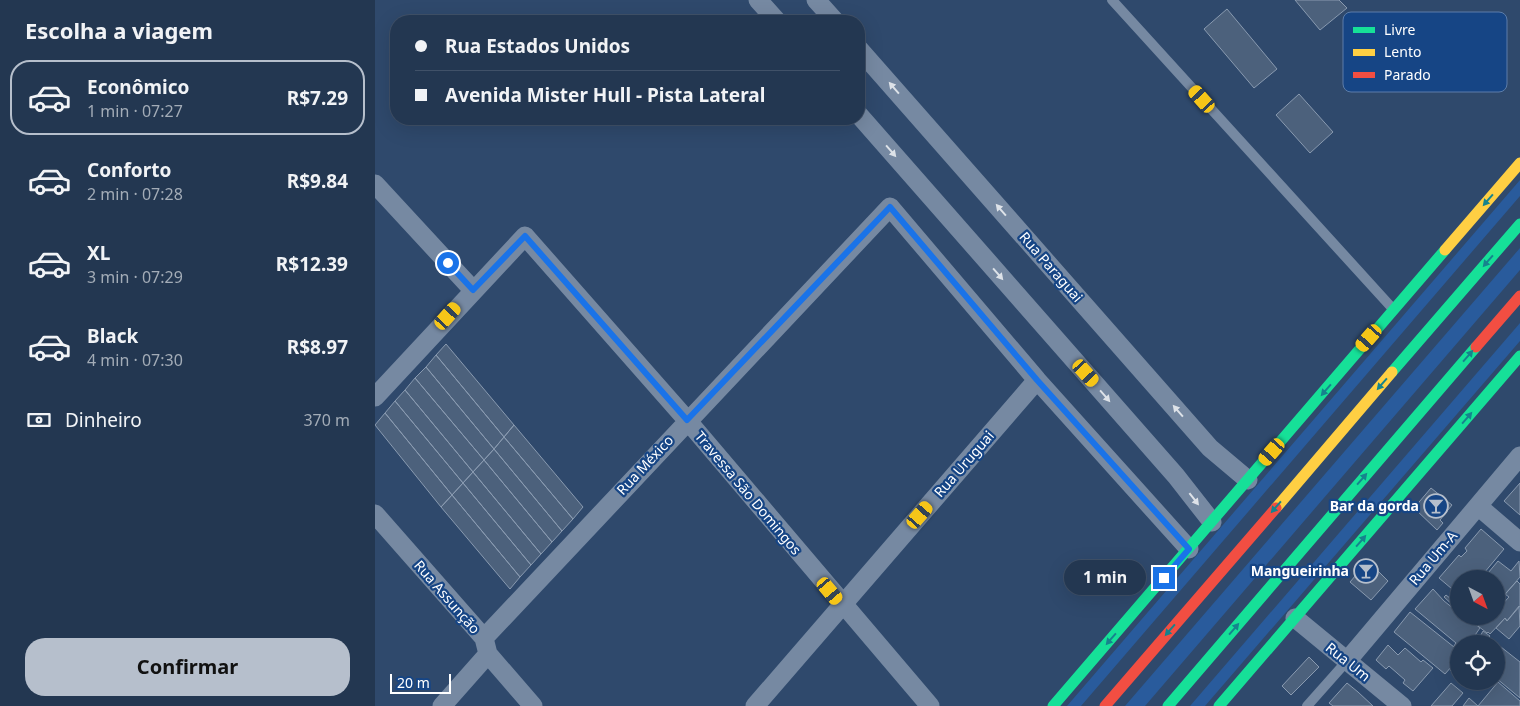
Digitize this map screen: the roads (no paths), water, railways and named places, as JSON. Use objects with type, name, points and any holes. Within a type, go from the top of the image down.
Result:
[{"type":"main road","points":[[1053,706],[1520,163]]},
{"type":"main road","points":[[1105,706],[1520,224]]},
{"type":"main road","points":[[1168,706],[1520,296]]},
{"type":"main road","points":[[1226,703],[1295,618],[1520,356]]},
{"type":"street","points":[[758,0],[772,15]]},
{"type":"street","points":[[816,0],[830,15]]},
{"type":"street","name":"Rua Paraguai","points":[[865,56],[1210,448],[1248,480]]},
{"type":"street","points":[[865,122],[1169,469],[1212,522]]},
{"type":"street","points":[[375,184],[473,290],[375,397]]},
{"type":"street","name":"Rua México","points":[[442,706],[486,646],[687,420],[890,207],[1037,380]]},
{"type":"street","name":"Travessa São Domingos","points":[[473,290],[525,236],[687,420],[842,605],[930,706]]},
{"type":"street","points":[[1037,380],[1189,549]]},
{"type":"street","name":"Rua Uruguai","points":[[755,706],[1037,380]]},
{"type":"street","name":"Rua Um-A","points":[[1347,661],[1520,456]]},
{"type":"street","points":[[1478,506],[1520,542]]},
{"type":"street","name":"Rua Assunção","points":[[375,514],[486,646],[533,706]]},
{"type":"street","name":"Rua Um","points":[[1295,618],[1402,706]]},
{"type":"lane","points":[[1112,0],[1393,310]]},
{"type":"lane","points":[[1307,706],[1347,661]]},
{"type":"place","name":"Bar da gorda","points":[[1436,506]]},
{"type":"place","name":"Mangueirinha","points":[[1366,571]]}]
